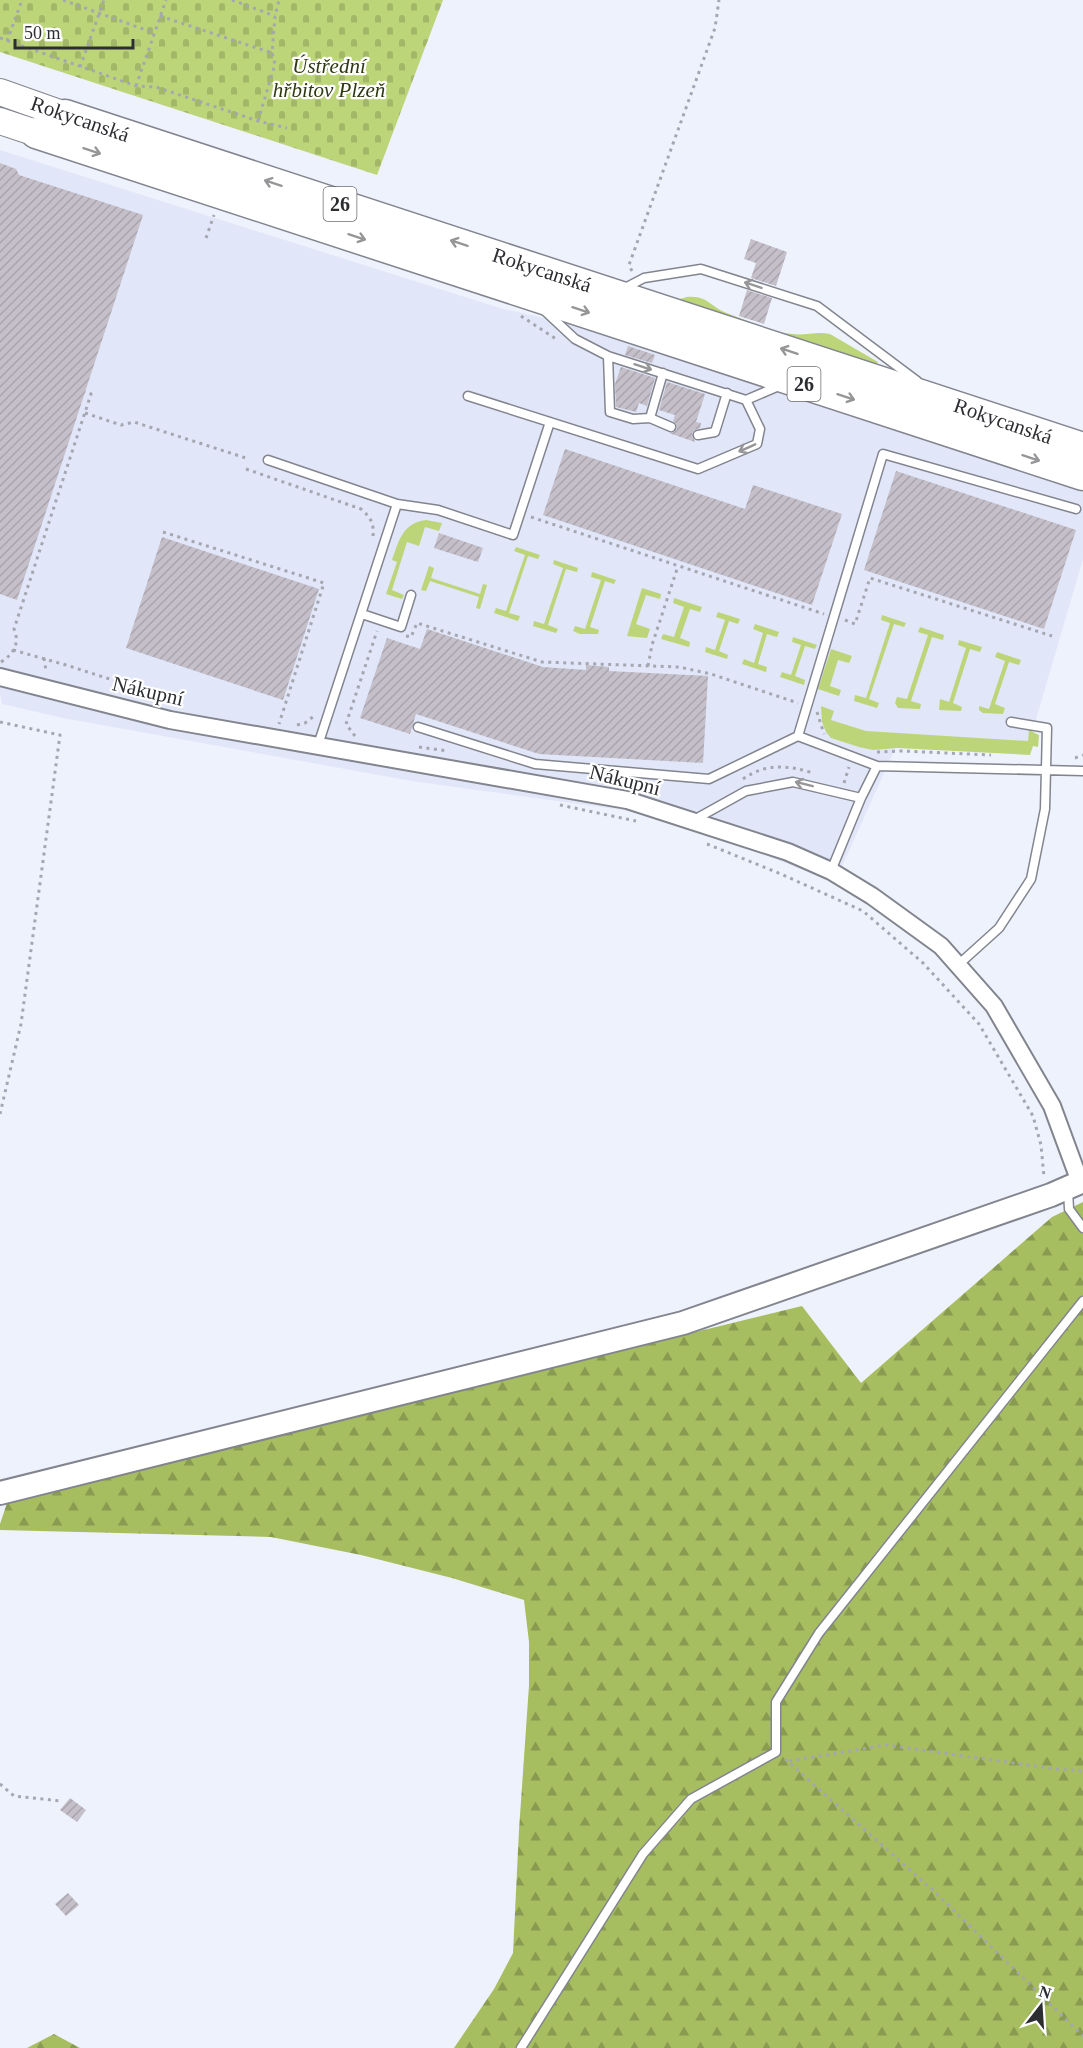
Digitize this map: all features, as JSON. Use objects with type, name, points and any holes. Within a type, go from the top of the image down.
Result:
[{"type":"highway","name":"Rokycanská","points":[[65,115],[1083,448]]},
{"type":"highway","name":"Rokycanská","points":[[36,133],[1083,475]]},
{"type":"main road","name":"Rokycanská","points":[[0,92],[65,115]]},
{"type":"main road","name":"Rokycanská","points":[[0,121],[36,133]]},
{"type":"street","name":"Nákupní","points":[[0,677],[170,720],[627,800],[788,852],[831,871],[872,896],[933,940],[958,964],[994,1006],[1052,1106],[1070,1187]]},
{"type":"street","points":[[0,1493],[683,1323],[1070,1187]]},
{"type":"lane","points":[[614,294],[644,278],[701,268],[817,306],[944,401]]},
{"type":"lane","points":[[525,292],[574,339],[608,356],[746,399],[793,380]]},
{"type":"lane","points":[[608,356],[610,412],[633,420],[650,418],[671,427]]},
{"type":"lane","points":[[650,418],[663,373]]},
{"type":"lane","points":[[698,435],[715,432],[727,393]]},
{"type":"lane","points":[[468,396],[698,470],[757,444],[760,429],[746,399]]},
{"type":"lane","points":[[268,460],[397,504],[438,510],[513,535],[550,422]]},
{"type":"lane","points":[[798,736],[883,454],[1076,508]]},
{"type":"lane","points":[[318,745],[397,504]]},
{"type":"lane","points":[[362,614],[401,627],[411,595]]},
{"type":"lane","points":[[958,964],[999,928],[1031,879],[1045,809],[1047,728],[1011,722]]},
{"type":"lane","points":[[418,727],[534,764],[710,779],[798,736],[877,766],[1083,771]]},
{"type":"lane","points":[[831,871],[861,798],[877,766]]},
{"type":"lane","points":[[691,821],[746,791],[793,782],[861,798]]},
{"type":"lane","points":[[1070,1187],[1069,1209],[1083,1228]]},
{"type":"lane","points":[[521,2048],[643,1854],[691,1799],[776,1752],[776,1702],[819,1634],[1083,1301]]},
{"type":"path","points":[[7,41],[22,0]]},
{"type":"path","points":[[63,0],[154,33]]},
{"type":"path","points":[[80,67],[104,0]]},
{"type":"path","points":[[136,86],[166,0]]},
{"type":"path","points":[[232,0],[275,16]]},
{"type":"path","points":[[258,121],[275,64],[272,53],[275,16],[279,0]]},
{"type":"path","points":[[644,278],[632,272],[629,265],[715,28],[719,0]]},
{"type":"path","points":[[160,16],[272,53]]},
{"type":"path","points":[[0,38],[136,86],[156,87],[258,121],[287,128]]},
{"type":"path","points":[[206,238],[215,210]]},
{"type":"path","points":[[0,663],[11,656],[14,650],[17,635],[14,628],[91,394],[85,392]]},
{"type":"path","points":[[85,413],[121,425],[134,422],[249,459]]},
{"type":"path","points":[[246,469],[361,509],[373,523],[370,544]]},
{"type":"path","points":[[520,514],[855,624],[870,578],[1052,636]]},
{"type":"path","points":[[162,532],[324,583],[279,726]]},
{"type":"path","points":[[227,558],[228,553]]},
{"type":"path","points":[[648,666],[652,645],[678,566]]},
{"type":"path","points":[[400,634],[411,637],[417,623],[542,662],[679,667],[711,674],[817,709],[824,735],[830,740]]},
{"type":"path","points":[[364,741],[355,736],[346,724],[378,627]]},
{"type":"path","points":[[14,650],[159,695],[164,700],[164,707]]},
{"type":"path","points":[[44,658],[45,670],[50,679]]},
{"type":"path","points":[[270,725],[288,727],[305,723],[312,719],[318,710]]},
{"type":"path","points":[[0,722],[60,735],[21,1024],[0,1114]]},
{"type":"path","points":[[416,747],[425,746],[455,752]]},
{"type":"path","points":[[871,753],[902,751],[991,755]]},
{"type":"path","points":[[1047,758],[1067,759],[1079,758],[1083,755]]},
{"type":"path","points":[[740,781],[769,767],[785,767],[815,774]]},
{"type":"path","points":[[844,783],[865,789]]},
{"type":"path","points":[[557,804],[565,808],[640,822]]},
{"type":"path","points":[[705,843],[863,911],[923,963],[979,1024],[1034,1116],[1041,1145],[1043,1174],[1070,1187]]},
{"type":"path","points":[[789,1761],[886,1745],[1083,1771]]},
{"type":"path","points":[[776,1752],[789,1761],[937,1894],[1083,2036]]},
{"type":"path","points":[[0,1784],[14,1796],[62,1801]]},
{"type":"shaded area","points":[[0,150],[503,309],[590,328],[1083,492],[1083,559],[1027,750],[897,744],[835,882],[660,815],[412,781],[63,718],[2,704],[0,693]]},
{"type":"green space","name":"Ústřední hřbitov Plzeň","points":[[0,0],[443,0],[377,175],[0,52]]},
{"type":"green space","points":[[687,297],[700,298],[723,311],[776,331],[797,334],[830,334],[878,362],[874,368],[673,301]]},
{"type":"green space","points":[[426,520],[442,523],[439,531],[425,527],[419,546],[407,542],[392,590],[404,595],[402,599],[386,594],[397,562],[392,560],[400,539],[412,525]]},
{"type":"green space","points":[[516,547],[540,555],[538,559],[528,556],[509,613],[520,616],[518,621],[494,613],[496,608],[506,611],[525,555],[514,551]]},
{"type":"green space","points":[[554,560],[578,568],[577,572],[566,569],[548,625],[558,629],[556,633],[533,626],[534,621],[544,624],[563,568],[553,564]]},
{"type":"green space","points":[[429,566],[434,568],[431,578],[480,594],[483,584],[487,585],[480,609],[476,608],[479,597],[430,581],[426,591],[421,590]]},
{"type":"green space","points":[[592,572],[616,580],[614,584],[605,581],[590,627],[599,630],[598,634],[580,634],[573,631],[575,626],[585,629],[601,580],[591,577]]},
{"type":"green space","points":[[642,588],[661,594],[660,599],[646,595],[636,624],[650,629],[647,638],[627,636]]},
{"type":"green space","points":[[674,598],[702,607],[700,612],[690,609],[680,638],[690,642],[689,647],[661,639],[663,634],[674,637],[684,607],[673,603]]},
{"type":"green space","points":[[718,612],[740,619],[738,624],[729,621],[719,651],[728,655],[727,659],[705,652],[706,647],[715,650],[725,620],[716,617]]},
{"type":"green space","points":[[882,615],[906,623],[904,627],[894,624],[869,699],[879,703],[877,708],[854,701],[855,695],[866,698],[890,623],[881,620]]},
{"type":"green space","points":[[755,624],[779,632],[777,637],[767,634],[758,664],[767,667],[766,672],[742,664],[744,659],[754,663],[763,633],[753,629]]},
{"type":"green space","points":[[920,627],[944,635],[943,640],[932,637],[911,701],[921,704],[920,709],[898,708],[895,703],[897,697],[907,699],[928,635],[918,632]]},
{"type":"green space","points":[[793,637],[817,645],[815,649],[805,646],[795,676],[805,680],[804,685],[780,677],[782,672],[791,675],[801,645],[792,642]]},
{"type":"green space","points":[[959,640],[982,647],[980,652],[970,649],[953,703],[962,707],[961,711],[939,710],[940,699],[949,702],[966,648],[958,645]]},
{"type":"green space","points":[[831,649],[852,656],[849,663],[838,660],[830,686],[841,690],[839,696],[818,689]]},
{"type":"green space","points":[[997,652],[1021,660],[1019,665],[1009,662],[995,704],[1005,708],[1003,714],[983,713],[979,710],[979,706],[989,709],[1005,661],[995,657]]},
{"type":"green space","points":[[821,706],[834,711],[831,720],[866,731],[1028,741],[1029,730],[1039,735],[1038,747],[1033,746],[1030,755],[897,748],[873,750],[831,738],[822,722]]},
{"type":"green space","points":[[1083,1202],[1083,2048],[454,2048],[494,1989],[513,1953],[529,1685],[529,1642],[524,1600],[452,1578],[361,1555],[271,1537],[0,1530],[8,1500],[802,1306],[861,1383],[1052,1217]]},
{"type":"green space","points":[[54,2034],[80,2048],[27,2048]]},
{"type":"building","points":[[0,163],[16,169],[19,175],[143,215],[17,600],[0,594]]},
{"type":"building","points":[[751,239],[787,252],[776,286],[751,278],[756,263],[744,259]]},
{"type":"building","points":[[747,290],[772,298],[764,324],[739,316]]},
{"type":"building","points":[[628,346],[655,355],[652,363],[625,355]]},
{"type":"building","points":[[621,367],[655,378],[647,406],[639,403],[636,412],[616,407],[615,384]]},
{"type":"building","points":[[667,382],[705,394],[696,422],[701,423],[700,428],[692,433],[695,442],[669,433],[677,429],[673,421],[675,415],[659,410]]},
{"type":"building","points":[[565,449],[745,509],[753,485],[842,514],[812,605],[543,515]]},
{"type":"building","points":[[896,471],[1076,530],[1044,629],[864,570]]},
{"type":"building","points":[[439,533],[483,548],[478,562],[434,548]]},
{"type":"building","points":[[162,537],[319,589],[283,700],[126,648]]},
{"type":"building","points":[[427,629],[543,667],[586,670],[586,665],[609,667],[609,671],[708,676],[703,763],[539,754],[416,714],[410,734],[360,718],[387,638],[420,649]]},
{"type":"building","points":[[70,1798],[86,1810],[77,1822],[60,1810]]},
{"type":"building","points":[[68,1893],[79,1905],[66,1916],[55,1904]]}]
